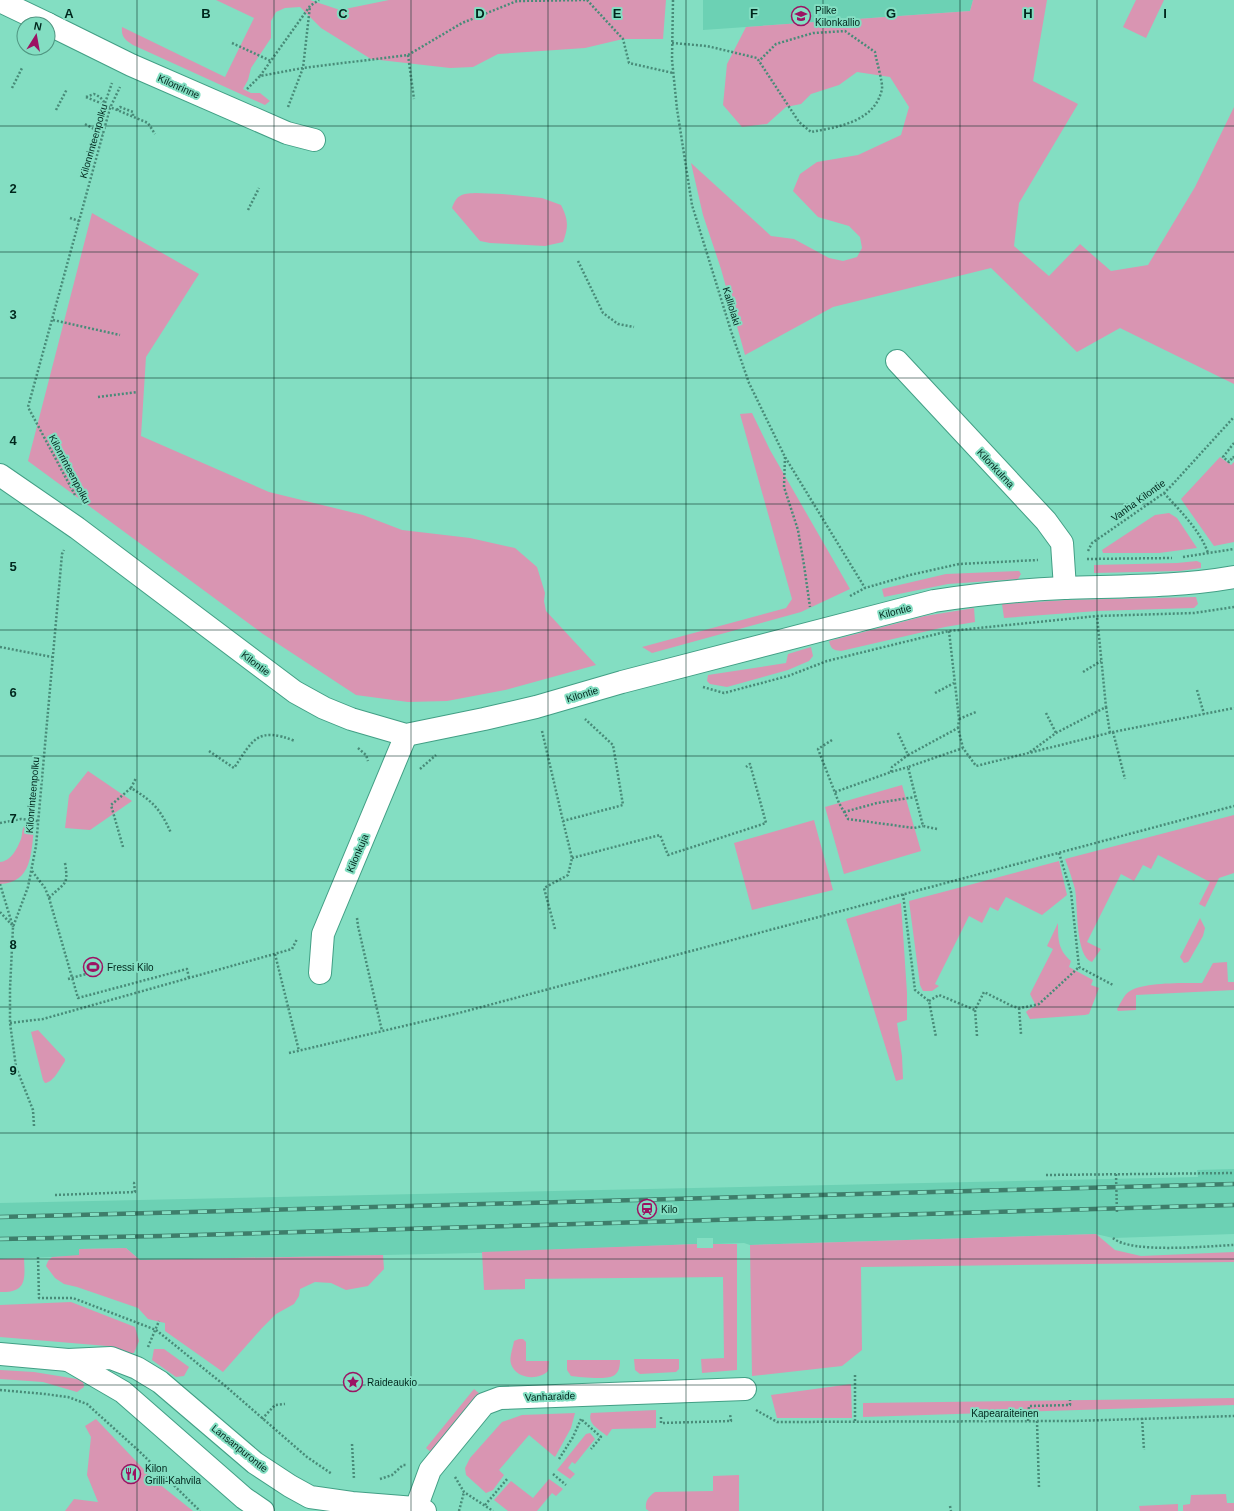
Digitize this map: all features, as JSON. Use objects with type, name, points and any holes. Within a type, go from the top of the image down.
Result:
[{"type":"street","name":"Kilonrinne","points":[[0,1],[31,16]]},
{"type":"street","name":"Kilonrinne","points":[[56,28],[131,65],[287,133],[314,140]]},
{"type":"street","name":"Kilonkulma","points":[[897,361],[1046,521],[1074,560],[1065,588]]},
{"type":"street","name":"Kilontie","points":[[0,475],[76,528],[295,692],[324,708],[351,719],[406,735],[536,707],[693,663],[934,601],[976,594],[1065,588],[1181,585],[1234,577]]},
{"type":"street","name":"Kilonkuja","points":[[320,973],[323,934],[406,735]]},
{"type":"street","name":"Lansanpurontie","points":[[0,1354],[68,1360],[111,1358],[137,1368],[160,1382],[255,1463],[310,1497],[419,1510]]},
{"type":"street","name":"Lansanpurontie","points":[[68,1360],[123,1392],[244,1498],[263,1511]]},
{"type":"street","name":"Vanharaide","points":[[419,1510],[430,1470],[484,1404],[500,1398],[745,1390]]},
{"type":"path","points":[[245,92],[260,76],[310,6],[319,0]]},
{"type":"path","points":[[260,76],[303,68],[408,55],[462,23],[517,1],[587,0],[623,39],[629,63],[673,73]]},
{"type":"path","name":"Kalliolaki","points":[[673,0],[673,73],[692,205],[749,383],[785,457],[865,588]]},
{"type":"path","points":[[287,109],[303,68],[310,6]]},
{"type":"path","points":[[672,43],[707,46],[757,58],[799,122],[811,132],[837,128],[864,117],[877,102],[882,88],[875,52],[845,31],[813,33],[776,44],[759,61]]},
{"type":"path","points":[[232,43],[271,60]]},
{"type":"path","points":[[408,55],[414,99]]},
{"type":"path","points":[[12,88],[22,68]]},
{"type":"path","name":"Kilonrinteenpolku","points":[[14,927],[32,871],[38,821],[62,554],[67,542],[85,514],[28,407],[53,320],[108,108],[123,80]]},
{"type":"path","points":[[56,110],[67,89]]},
{"type":"path","points":[[108,108],[100,97],[94,94],[90,94],[86,97],[108,108],[117,110],[148,124],[155,134]]},
{"type":"path","points":[[85,124],[102,134]]},
{"type":"path","points":[[248,210],[259,188]]},
{"type":"path","points":[[70,218],[79,221]]},
{"type":"path","points":[[578,261],[603,313],[618,324],[634,327]]},
{"type":"path","points":[[53,320],[120,335]]},
{"type":"path","points":[[98,397],[137,392]]},
{"type":"path","name":"Vanha Kilontie","points":[[1074,560],[1092,543],[1164,493],[1234,417]]},
{"type":"path","points":[[1234,443],[1223,457],[1229,462],[1234,458]]},
{"type":"path","points":[[785,457],[784,487],[798,530],[811,613]]},
{"type":"path","points":[[1164,493],[1191,524],[1204,542],[1208,553],[1215,610]]},
{"type":"path","points":[[846,598],[865,588],[910,575],[959,564],[1024,561],[1178,558],[1234,549]]},
{"type":"path","points":[[693,663],[698,683],[705,688],[724,693],[788,676],[827,661],[949,631],[1097,616],[1194,613],[1234,607]]},
{"type":"path","points":[[1097,616],[1106,707],[1125,779]]},
{"type":"path","points":[[949,631],[959,719],[958,728],[963,748],[976,766],[1112,733],[1234,708]]},
{"type":"path","points":[[0,648],[52,657]]},
{"type":"path","points":[[1083,672],[1101,661]]},
{"type":"path","points":[[935,693],[954,683]]},
{"type":"path","points":[[1198,690],[1204,714]]},
{"type":"path","points":[[563,700],[613,745],[623,806],[564,821]]},
{"type":"path","points":[[536,707],[572,858],[568,875],[544,888],[555,929]]},
{"type":"path","points":[[1029,753],[1056,733],[1106,707]]},
{"type":"path","points":[[959,719],[976,712]]},
{"type":"path","points":[[1046,713],[1056,733]]},
{"type":"path","points":[[351,719],[344,737],[366,755],[369,765]]},
{"type":"path","points":[[416,772],[447,747],[445,727]]},
{"type":"path","points":[[891,772],[892,767],[908,755],[958,728]]},
{"type":"path","points":[[898,733],[908,755]]},
{"type":"path","points":[[209,751],[234,768],[253,741],[260,736],[284,736],[294,741]]},
{"type":"path","points":[[832,740],[818,749],[835,792],[848,819],[914,828],[923,826],[937,828]]},
{"type":"path","points":[[835,792],[963,748]]},
{"type":"path","points":[[572,858],[660,835],[668,855],[766,823],[750,764],[746,767]]},
{"type":"path","points":[[908,767],[923,826]]},
{"type":"path","points":[[123,847],[111,805],[131,788],[136,778]]},
{"type":"path","points":[[131,788],[146,796],[161,812],[171,833]]},
{"type":"path","points":[[844,812],[878,803],[915,797]]},
{"type":"path","points":[[290,1053],[459,1013],[1234,806]]},
{"type":"path","points":[[0,823],[21,819],[38,821]]},
{"type":"path","points":[[1059,853],[1070,892],[1079,967]]},
{"type":"path","points":[[49,898],[66,883],[67,875],[65,863]]},
{"type":"path","points":[[32,871],[45,888],[49,898],[78,998],[187,969],[189,978]]},
{"type":"path","points":[[0,884],[14,927],[10,989],[10,1023],[16,1067],[34,1110],[34,1126]]},
{"type":"path","points":[[903,894],[915,990],[929,1002],[936,1037]]},
{"type":"path","points":[[0,912],[14,927]]},
{"type":"path","points":[[357,915],[358,926],[382,1031]]},
{"type":"path","points":[[10,1023],[43,1019],[292,949],[298,935]]},
{"type":"path","points":[[275,954],[299,1051]]},
{"type":"path","points":[[1079,967],[1113,985]]},
{"type":"path","points":[[976,1036],[975,1010],[984,992],[1019,1008],[1039,1004],[1079,967]]},
{"type":"path","points":[[68,979],[86,974]]},
{"type":"path","points":[[929,1002],[939,995],[975,1010]]},
{"type":"path","points":[[1019,1008],[1021,1034]]},
{"type":"path","points":[[1046,1175],[1234,1173]]},
{"type":"path","points":[[1116,1174],[1117,1214]]},
{"type":"path","points":[[55,1195],[135,1192],[133,1183]]},
{"type":"path","points":[[1113,1238],[1118,1242],[1131,1246],[1160,1247],[1234,1245]]},
{"type":"path","points":[[38,1257],[39,1298],[73,1298],[156,1330],[223,1384],[306,1457],[337,1478]]},
{"type":"path","points":[[156,1330],[159,1321]]},
{"type":"path","points":[[854,1375],[855,1422]]},
{"type":"path","points":[[0,1390],[68,1397],[87,1404],[139,1451],[198,1510]]},
{"type":"path","points":[[1028,1421],[1029,1406],[1070,1405],[1070,1400]]},
{"type":"path","points":[[262,1419],[275,1405],[285,1404]]},
{"type":"path","points":[[661,1412],[661,1423],[730,1422],[730,1410]]},
{"type":"path","points":[[559,1459],[573,1437],[584,1414]]},
{"type":"path","name":"Kapearaiteinen","points":[[777,1422],[1028,1421],[1234,1416]]},
{"type":"path","points":[[1142,1418],[1144,1450]]},
{"type":"path","points":[[581,1419],[601,1437],[591,1449]]},
{"type":"path","points":[[1037,1420],[1039,1488]]},
{"type":"path","points":[[696,1422],[697,1426]]},
{"type":"path","points":[[352,1444],[354,1483]]},
{"type":"path","points":[[379,1480],[392,1475],[403,1465],[452,1474],[464,1492],[486,1505],[492,1511]]},
{"type":"path","points":[[553,1474],[566,1485]]},
{"type":"path","points":[[486,1505],[508,1478]]},
{"type":"path","points":[[459,1511],[464,1492]]},
{"type":"path","points":[[950,1506],[951,1511]]},
{"type":"shaded area","points":[[216,0],[310,0],[340,10],[389,0],[666,0],[663,39],[623,39],[585,48],[498,54],[473,67],[450,68],[371,59],[321,28],[300,7],[285,8],[276,12],[271,21],[271,38],[251,68],[248,80],[243,89],[251,93],[260,93],[270,101],[265,105],[133,45],[123,36],[122,27],[225,77],[254,18]]},
{"type":"shaded area","name":"Pilke Kilonkallio","points":[[703,0],[973,0],[970,11],[703,30]]},
{"type":"shaded area","points":[[973,0],[1047,0],[1033,81],[1078,104],[1019,203],[1014,246],[1049,276],[1080,244],[1111,271],[1148,265],[1195,187],[1234,107],[1234,384],[1120,328],[1077,352],[991,268],[833,307],[745,355],[721,269],[703,215],[691,163],[771,236],[794,239],[829,258],[843,261],[857,257],[862,248],[860,237],[849,226],[818,217],[793,191],[800,174],[817,162],[858,155],[901,135],[909,107],[890,77],[857,72],[839,85],[811,94],[801,104],[786,107],[767,124],[742,127],[723,105],[727,64],[746,27],[970,11]]},
{"type":"shaded area","points":[[1136,0],[1164,0],[1146,38],[1123,27]]},
{"type":"shaded area","points":[[475,193],[542,198],[561,205],[567,223],[563,242],[545,246],[490,243],[480,241],[452,208],[458,197]]},
{"type":"shaded area","points":[[92,213],[199,274],[146,357],[141,436],[269,492],[363,515],[402,530],[470,538],[515,548],[537,567],[545,593],[544,601],[546,611],[596,665],[505,690],[447,701],[408,702],[356,695],[263,634],[28,461]]},
{"type":"shaded area","points":[[752,413],[770,450],[850,589],[801,612],[652,653],[642,647],[786,608],[792,599],[740,414]]},
{"type":"shaded area","points":[[1220,457],[1231,465],[1234,462],[1234,542],[1214,546],[1181,499]]},
{"type":"shaded area","points":[[1169,513],[1177,518],[1197,548],[1159,553],[1103,553],[1102,550],[1155,515]]},
{"type":"shaded area","points":[[1197,561],[1201,563],[1201,568],[1180,571],[1094,573],[1094,565],[1177,563]]},
{"type":"shaded area","points":[[1019,571],[1021,574],[1018,579],[948,584],[884,597],[882,589],[946,574]]},
{"type":"shaded area","points":[[1196,597],[1198,604],[1194,608],[1097,611],[1004,618],[1002,604],[1066,600]]},
{"type":"shaded area","points":[[974,608],[975,622],[945,627],[841,651],[833,649],[829,641],[925,616]]},
{"type":"shaded area","points":[[811,647],[813,656],[809,661],[788,670],[727,687],[710,684],[707,681],[708,675],[786,663],[788,654]]},
{"type":"shaded area","points":[[88,771],[132,801],[90,830],[65,828],[69,795]]},
{"type":"shaded area","points":[[902,785],[921,851],[844,874],[825,807]]},
{"type":"shaded area","points":[[1234,815],[1234,873],[1219,878],[1205,907],[1199,904],[1210,882],[1158,855],[1151,869],[1143,865],[1134,881],[1121,874],[1087,942],[1101,949],[1092,962],[1087,958],[1083,951],[1078,930],[1075,889],[1065,859]]},
{"type":"shaded area","points":[[814,820],[833,890],[752,910],[734,843]]},
{"type":"shaded area","points":[[26,824],[33,826],[34,829],[28,865],[18,878],[11,882],[0,884],[0,862],[10,857],[15,850],[21,839],[23,828]]},
{"type":"shaded area","points":[[1059,861],[1067,895],[1042,915],[1006,897],[998,911],[990,907],[982,923],[969,916],[935,984],[939,986],[932,991],[923,991],[920,985],[909,901]]},
{"type":"shaded area","points":[[901,903],[907,993],[907,1020],[897,1023],[902,1056],[903,1079],[896,1081],[846,919]]},
{"type":"shaded area","points":[[1200,918],[1205,928],[1203,936],[1188,962],[1184,963],[1180,957]]},
{"type":"shaded area","points":[[1058,923],[1058,934],[1061,948],[1063,953],[1071,961],[1069,967],[1093,980],[1091,985],[1099,988],[1089,1014],[1030,1019],[1026,1012],[1036,1006],[1030,994],[1053,949],[1047,946]]},
{"type":"shaded area","points":[[1227,962],[1228,982],[1234,982],[1234,990],[1136,995],[1136,1010],[1118,1011],[1117,1009],[1126,994],[1136,988],[1164,984],[1202,983],[1213,963]]},
{"type":"shaded area","points":[[38,1030],[65,1059],[54,1077],[45,1083],[31,1032]]},
{"type":"shaded area","points":[[1234,1169],[1234,1234],[1113,1238],[1096,1234],[750,1245],[744,1243],[713,1244],[713,1238],[697,1238],[697,1244],[477,1253],[140,1260],[126,1248],[79,1249],[79,1256],[0,1259],[0,1203],[1198,1177],[1197,1170]]},
{"type":"shaded area","points":[[1096,1234],[1115,1250],[1141,1256],[1234,1252],[1234,1262],[861,1267],[862,1350],[842,1366],[752,1376],[750,1245]]},
{"type":"shaded area","points":[[697,1244],[697,1248],[713,1248],[713,1244],[737,1244],[737,1370],[702,1373],[701,1359],[724,1358],[723,1277],[525,1279],[525,1289],[484,1290],[482,1252]]},
{"type":"shaded area","points":[[126,1248],[140,1260],[383,1255],[384,1269],[368,1286],[346,1290],[331,1283],[315,1282],[300,1289],[299,1296],[294,1304],[276,1314],[223,1372],[165,1331],[165,1323],[148,1319],[138,1308],[64,1284],[55,1278],[46,1266],[52,1257],[79,1255],[79,1249]]},
{"type":"shaded area","points":[[24,1258],[24,1278],[20,1287],[9,1292],[0,1292],[0,1259]]},
{"type":"shaded area","points":[[71,1302],[135,1327],[139,1341],[134,1353],[126,1353],[107,1346],[0,1337],[0,1305]]},
{"type":"shaded area","points":[[523,1339],[526,1342],[526,1361],[549,1361],[548,1371],[539,1376],[533,1377],[528,1377],[517,1373],[511,1364],[511,1355],[514,1341]]},
{"type":"shaded area","points":[[154,1349],[164,1349],[189,1367],[184,1376],[176,1377],[152,1360]]},
{"type":"shaded area","points":[[634,1359],[679,1359],[679,1369],[676,1372],[640,1374],[635,1370]]},
{"type":"shaded area","points":[[567,1360],[620,1360],[620,1365],[617,1373],[609,1377],[598,1378],[571,1376],[567,1370]]},
{"type":"shaded area","points":[[0,1370],[34,1372],[83,1380],[84,1387],[77,1392],[43,1382],[0,1379]]},
{"type":"shaded area","points":[[851,1384],[852,1418],[777,1418],[771,1395]]},
{"type":"shaded area","points":[[474,1389],[480,1394],[432,1453],[426,1448]]},
{"type":"shaded area","points":[[1234,1398],[1234,1405],[863,1417],[863,1403]]},
{"type":"shaded area","points":[[656,1410],[656,1428],[612,1429],[607,1436],[594,1426],[590,1417],[591,1413]]},
{"type":"shaded area","points":[[575,1413],[571,1428],[555,1457],[529,1435],[499,1470],[504,1475],[493,1490],[486,1493],[466,1475],[465,1468],[470,1458],[502,1422],[522,1415]]},
{"type":"shaded area","points":[[96,1419],[153,1479],[193,1511],[65,1511],[74,1499],[98,1502],[87,1475],[91,1437],[85,1426]]},
{"type":"shaded area","points":[[590,1433],[595,1439],[575,1464],[572,1462],[568,1468],[575,1474],[570,1479],[557,1470],[586,1434]]},
{"type":"shaded area","points":[[739,1475],[739,1511],[649,1511],[646,1509],[648,1499],[655,1492],[713,1491],[713,1476]]},
{"type":"shaded area","points":[[549,1479],[563,1489],[556,1496],[552,1493],[537,1511],[508,1511],[494,1500],[511,1481],[533,1498]]},
{"type":"shaded area","points":[[1226,1494],[1227,1503],[1234,1503],[1234,1511],[1183,1511],[1183,1505],[1190,1504],[1191,1495]]},
{"type":"shaded area","points":[[1178,1504],[1178,1511],[1140,1511],[1139,1506]]},
{"type":"railway","points":[[0,1217],[1234,1184]]},
{"type":"railway","points":[[0,1239],[162,1236],[1234,1205]]},
{"type":"place","name":"Pilke Kilonkallio","points":[[801,16]]},
{"type":"place","name":"Fressi Kilo","points":[[93,967]]},
{"type":"place","name":"Kilo","points":[[647,1209]]},
{"type":"place","name":"Raideaukio","points":[[353,1382]]},
{"type":"place","name":"Kilon Grilli-Kahvila","points":[[131,1474]]}]
